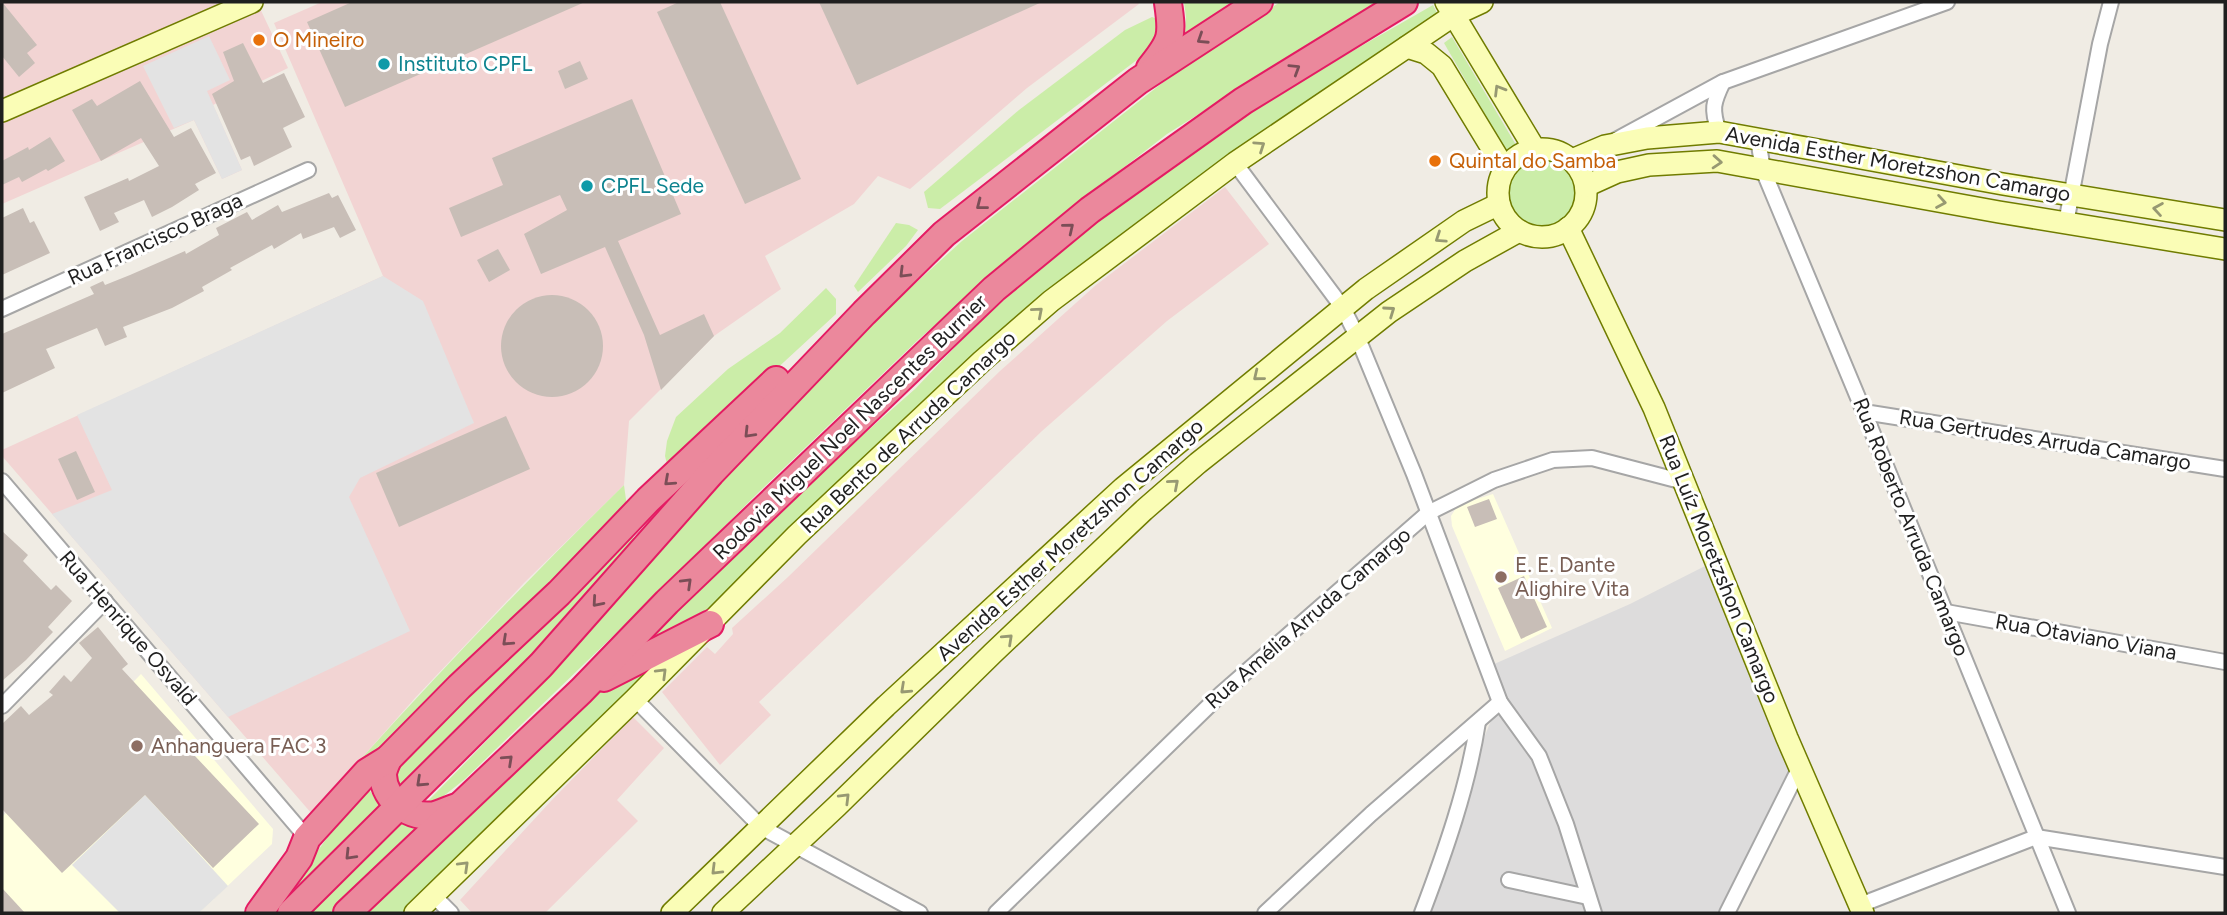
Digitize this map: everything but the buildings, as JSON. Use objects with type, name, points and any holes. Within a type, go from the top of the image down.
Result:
[{"type":"highway","points":[[1138,81],[1166,46],[1172,30],[1168,2]]},
{"type":"highway","points":[[291,913],[541,665],[711,473],[864,313],[944,234],[1138,81],[1259,2]]},
{"type":"highway","name":"Rodovia Miguel Noel Nascentes Burnier","points":[[347,913],[581,691],[667,602],[994,289],[1090,210],[1243,101],[1405,2]]},
{"type":"highway","points":[[259,913],[299,858],[307,838],[367,772],[388,759],[558,593],[648,500],[713,441],[846,311],[864,313]]},
{"type":"highway","points":[[581,691],[710,624]]},
{"type":"highway","points":[[388,759],[383,775],[388,794],[397,805],[410,812],[434,815],[458,806]]},
{"type":"main road","points":[[2,111],[251,2]]},
{"type":"main road","name":"Rua Bento de Arruda Camargo","points":[[415,913],[635,699],[797,535],[1051,300],[1235,163],[1407,47],[1450,8],[1482,2]]},
{"type":"main road","points":[[1450,8],[1534,149]]},
{"type":"main road","points":[[1407,47],[1426,52],[1442,66],[1504,168]]},
{"type":"main road","name":"Avenida Esther Moretzshon Camargo","points":[[1572,160],[1605,146],[1647,138],[1719,132],[2073,195],[2225,219]]},
{"type":"main road","points":[[1534,149],[1548,149],[1572,160],[1581,172],[1586,186],[1585,202],[1579,217],[1569,228],[1544,237],[1519,231],[1510,224],[1499,204],[1499,179],[1504,168],[1517,155],[1534,149]]},
{"type":"main road","name":"Avenida Esther Moretzshon Camargo","points":[[1586,186],[1616,172],[1649,165],[1717,161],[2225,249]]},
{"type":"main road","name":"Avenida Esther Moretzshon Camargo","points":[[671,913],[895,697],[1123,488],[1366,289],[1464,221],[1499,204]]},
{"type":"main road","name":"Rua Luíz Moretzshon Camargo","points":[[1569,228],[1654,408],[1800,767],[1861,909]]},
{"type":"main road","name":"Avenida Esther Moretzshon Camargo","points":[[723,913],[1144,510],[1198,463],[1357,336],[1465,261],[1519,231]]},
{"type":"street","points":[[1605,146],[1723,82],[1947,2]]},
{"type":"street","points":[[2066,223],[2111,2]]},
{"type":"street","points":[[1719,132],[1713,114],[1714,101],[1723,82]]},
{"type":"street","name":"Rua Roberto Arruda Camargo","points":[[1758,139],[1763,170],[2068,913]]},
{"type":"street","points":[[1235,163],[1343,308],[1357,336],[1414,474],[1500,702],[1539,756],[1566,824],[1594,913]]},
{"type":"street","name":"Rua Francisco Braga","points":[[2,309],[308,170]]},
{"type":"street","name":"Rua Gertrudes Arruda Camargo","points":[[1864,412],[2225,468]]},
{"type":"street","name":"Rua Amélia Arruda Camargo","points":[[996,913],[1222,693],[1428,513],[1494,480],[1553,460],[1592,458],[1684,482]]},
{"type":"street","name":"Rua Henrique Osvald","points":[[3,484],[307,838]]},
{"type":"street","points":[[2,706],[105,601]]},
{"type":"street","name":"Rua Otaviano Viana","points":[[1946,612],[2225,662]]},
{"type":"street","points":[[635,699],[761,827],[920,913]]},
{"type":"street","points":[[1265,913],[1371,814],[1500,702]]},
{"type":"street","points":[[1422,913],[1441,863],[1474,751],[1478,722]]},
{"type":"street","points":[[1727,913],[1800,767]]},
{"type":"street","points":[[1861,909],[2036,837],[2225,867]]},
{"type":"street","points":[[1509,880],[1588,897]]},
{"type":"street","points":[[434,896],[451,913]]},
{"type":"shaded area","points":[[2,2],[257,2],[288,68],[213,105],[242,170],[222,179],[194,120],[2,204]]},
{"type":"shaded area","points":[[322,2],[1139,4],[1027,88],[910,189],[878,176],[854,204],[765,256],[781,289],[714,336],[629,421],[624,485],[524,583],[415,698],[312,814],[2,456],[2,450],[383,276],[274,23]]},
{"type":"shaded area","points":[[209,36],[230,80],[207,91],[242,170],[222,179],[194,120],[174,128],[143,66]]},
{"type":"shaded area","points":[[1225,187],[1269,244],[1167,321],[1042,431],[759,702],[771,715],[720,765],[662,692],[707,647],[715,654],[733,634],[732,628],[1000,371],[1096,285]]},
{"type":"shaded area","points":[[383,276],[423,301],[474,423],[360,478],[349,497],[410,631],[228,717],[52,514],[112,490],[77,415]]},
{"type":"shaded area","name":"E. E. Dante Alighire Vita","points":[[1493,494],[1552,628],[1505,651],[1452,526],[1451,516],[1458,505]]},
{"type":"shaded area","points":[[1709,564],[1801,773],[1732,913],[1412,913],[1502,694],[1492,665],[1630,604]]},
{"type":"shaded area","name":"Anhanguera FAC 3","points":[[141,674],[273,829],[272,844],[199,913],[2,913],[2,817]]},
{"type":"shaded area","points":[[633,717],[664,748],[617,800],[638,821],[545,913],[472,913],[460,900]]},
{"type":"shaded area","points":[[145,795],[228,886],[199,913],[120,913],[72,865]]},
{"type":"green space","points":[[1184,2],[1231,2],[1185,34]]},
{"type":"green space","points":[[1280,2],[1377,2],[1167,134],[1048,226],[919,339],[465,779],[436,802],[428,801],[553,673],[627,584],[840,352],[962,241],[1185,65]]},
{"type":"green space","points":[[1433,5],[1438,15],[1133,225],[1024,311],[708,614],[640,648],[778,510],[915,389],[984,317],[1113,208],[1283,91]]},
{"type":"green space","points":[[1152,17],[1160,20],[1154,47],[940,209],[928,208],[924,192],[1019,110],[1125,30]]},
{"type":"green space","points":[[1452,37],[1519,150],[1509,156],[1444,43]]},
{"type":"green space","points":[[1543,157],[1568,167],[1578,192],[1568,217],[1543,227],[1518,217],[1508,192],[1518,167]]},
{"type":"green space","points":[[896,223],[918,230],[906,246],[858,292],[854,286]]},
{"type":"green space","points":[[826,288],[836,299],[836,314],[707,433],[669,472],[665,456],[667,441],[676,417],[728,369],[780,333]]},
{"type":"green space","points":[[624,485],[627,507],[387,748],[312,814],[465,646]]},
{"type":"green space","points":[[630,533],[635,540],[544,646],[402,787],[395,785],[394,772],[400,757]]},
{"type":"green space","points":[[667,652],[634,689],[402,913],[367,913],[435,845],[543,748],[598,691]]},
{"type":"green space","points":[[368,788],[381,807],[298,885],[296,881],[327,838]]},
{"type":"green space","points":[[401,823],[416,829],[330,913],[305,913]]},
{"type":"place","name":"O Mineiro","points":[[259,40]]},
{"type":"place","name":"Instituto CPFL","points":[[384,64]]},
{"type":"place","name":"Quintal do Samba","points":[[1435,161]]},
{"type":"place","name":"CPFL Sede","points":[[587,186]]},
{"type":"place","name":"E. E. Dante Alighire Vita","points":[[1501,577]]},
{"type":"place","name":"Anhanguera FAC 3","points":[[137,746]]}]
